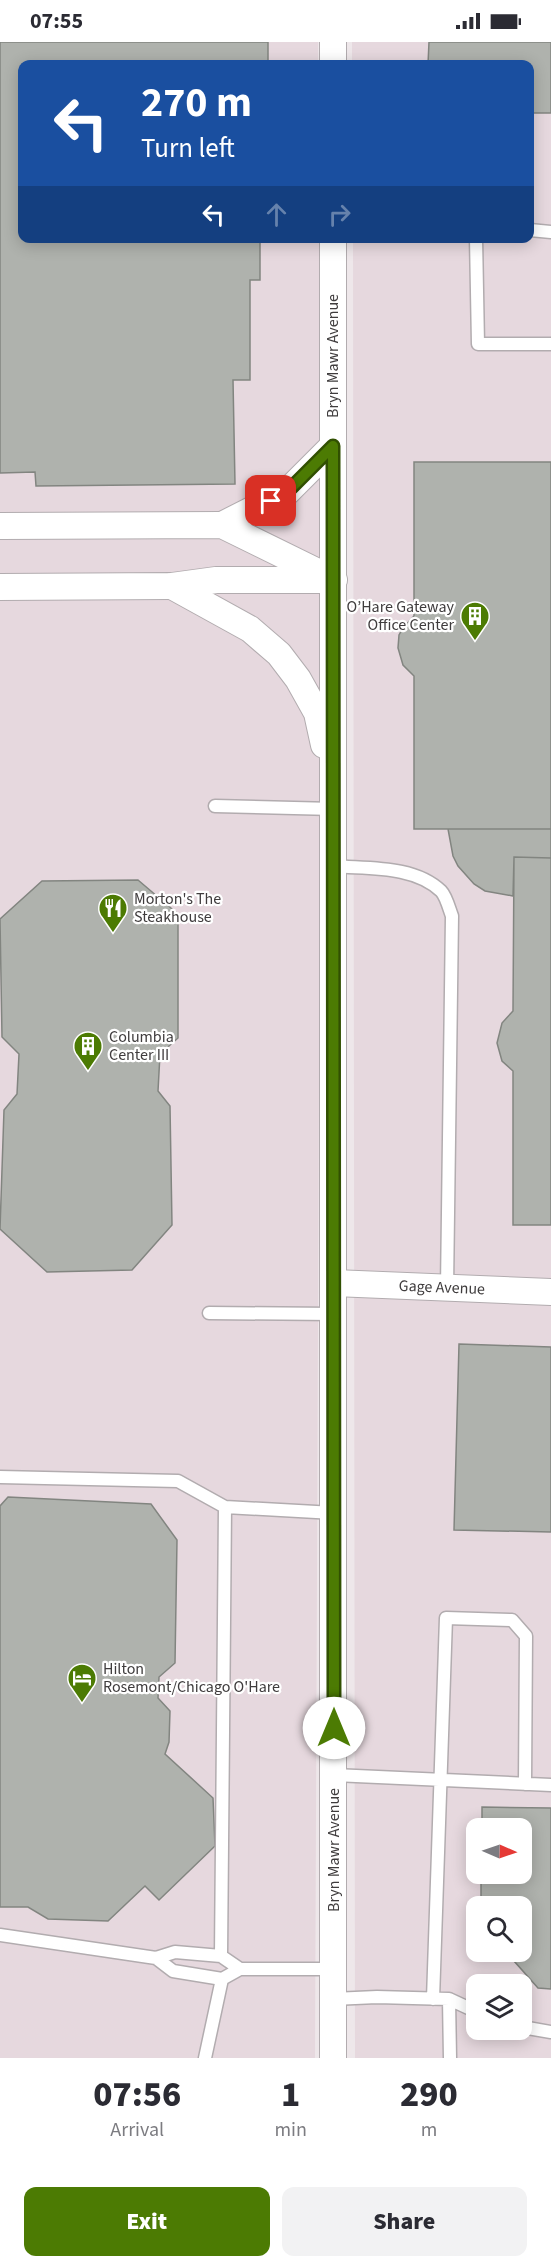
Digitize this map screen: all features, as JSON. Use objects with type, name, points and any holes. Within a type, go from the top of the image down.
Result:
[{"type":"street","points":[[333,42],[333,60]]},
{"type":"street","name":"Bryn Mawr Avenue","points":[[333,243],[333,2058]]},
{"type":"street","points":[[222,525],[287,492],[333,446]]},
{"type":"street","points":[[0,526],[222,525],[334,580]]},
{"type":"street","points":[[0,587],[172,586],[216,580],[334,580]]},
{"type":"street","points":[[172,586],[250,629],[279,654],[298,679],[317,713],[334,797]]},
{"type":"street","name":"Gage Avenue","points":[[334,1283],[551,1292]]},
{"type":"lane","points":[[534,230],[551,232]]},
{"type":"lane","points":[[476,243],[478,344],[551,344]]},
{"type":"lane","points":[[215,806],[334,797]]},
{"type":"lane","points":[[334,866],[386,870],[418,876],[442,892],[452,916],[447,1288]]},
{"type":"lane","points":[[209,1313],[334,1314]]},
{"type":"lane","points":[[0,1477],[178,1481],[225,1508],[334,1513]]},
{"type":"lane","points":[[220,1956],[225,1508]]},
{"type":"lane","points":[[433,1999],[446,1618],[512,1620],[526,1636],[525,1784]]},
{"type":"lane","points":[[334,1775],[551,1785]]},
{"type":"lane","points":[[0,1935],[156,1958],[175,1952],[220,1956],[240,1969]]},
{"type":"lane","points":[[156,1958],[173,1971],[222,1979],[240,1969],[333,1969]]},
{"type":"lane","points":[[205,2058],[222,1979]]},
{"type":"lane","points":[[333,1999],[377,1997],[449,1999],[466,2007]]},
{"type":"lane","points":[[449,1999],[450,2058]]},
{"type":"lane","points":[[532,2029],[551,2032]]},
{"type":"shaded area","points":[[0,42],[318,42],[318,60],[18,60],[18,243],[319,243],[321,602],[315,2058],[0,2058]]},
{"type":"shaded area","points":[[352,42],[551,42],[551,2058],[355,2058],[353,243],[534,243],[534,60],[352,60]]},
{"type":"building","points":[[0,42],[268,42],[268,60],[18,60],[18,243],[260,243],[260,280],[250,280],[250,380],[233,380],[235,484],[36,486],[35,472],[0,473]]},
{"type":"building","points":[[429,42],[551,42],[551,113],[534,113],[534,60],[428,60]]},
{"type":"building","name":"O’Hare Gateway Office Center","points":[[414,462],[551,462],[551,829],[414,829],[414,676],[403,665],[398,648],[399,635],[414,616]]},
{"type":"building","points":[[448,829],[551,829],[551,858],[514,857],[513,896],[485,891],[474,884],[458,866],[453,856]]},
{"type":"building","points":[[514,857],[551,858],[551,1225],[513,1225],[513,1071],[502,1061],[497,1043],[502,1023],[513,1011]]},
{"type":"building","name":"Columbia Center III","points":[[138,880],[178,914],[178,1038],[160,1054],[158,1091],[170,1106],[172,1225],[132,1270],[47,1272],[0,1229],[4,1110],[17,1094],[19,1054],[2,1037],[0,919],[42,881]]},
{"type":"building","points":[[459,1344],[551,1347],[551,1532],[454,1530]]},
{"type":"building","name":"Hilton Rosemont/Chicago O'Hare","points":[[8,1497],[151,1504],[177,1540],[175,1663],[159,1677],[158,1698],[170,1711],[169,1742],[165,1754],[213,1798],[215,1846],[159,1900],[145,1886],[108,1921],[48,1919],[28,1907],[0,1907],[0,1506]]},
{"type":"building","points":[[482,1807],[551,1808],[551,1989],[538,1988],[532,1981],[532,1974],[526,1974],[515,1962],[532,1962],[532,1896],[481,1896],[481,1884],[532,1884],[532,1818],[482,1818]]},
{"type":"place","name":"O’Hare Gateway Office Center","points":[[475,642]]},
{"type":"place","name":"Morton's The Steakhouse","points":[[113,934]]},
{"type":"place","name":"Columbia Center III","points":[[88,1072]]},
{"type":"place","name":"Hilton Rosemont/Chicago O'Hare","points":[[82,1704]]},
{"type":"route","points":[[271,501],[287,492],[333,446],[334,1728]]}]
